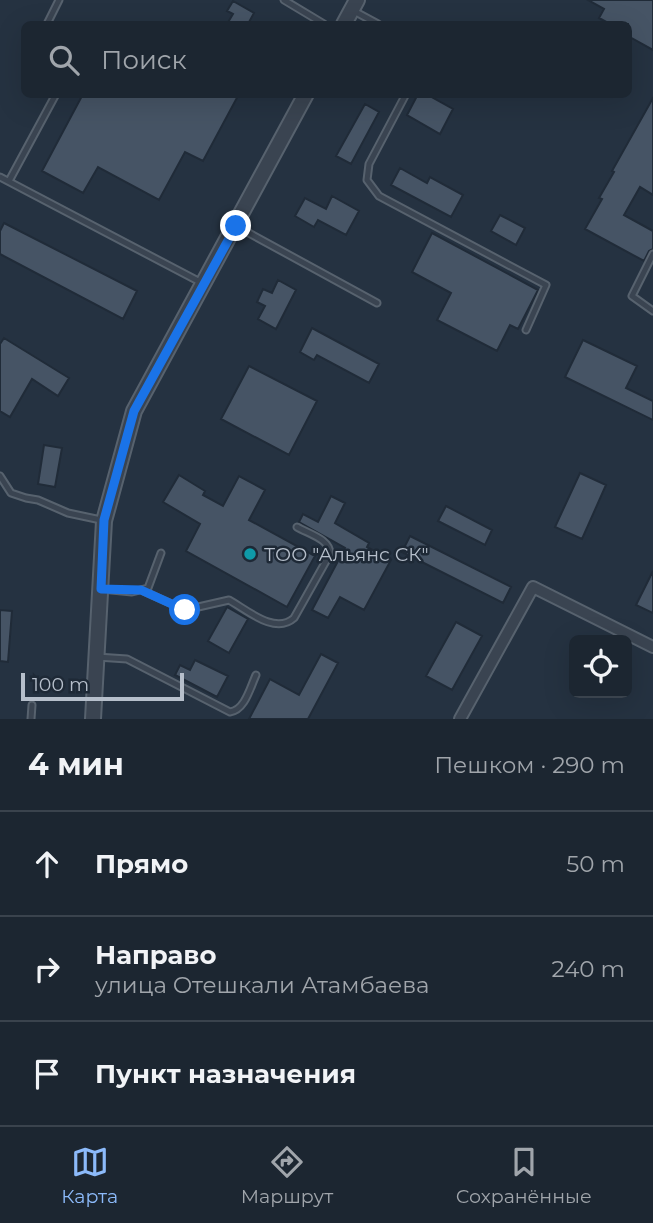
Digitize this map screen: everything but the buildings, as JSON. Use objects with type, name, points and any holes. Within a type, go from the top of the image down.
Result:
[{"type":"street","points":[[346,21],[355,5]]},
{"type":"street","points":[[93,719],[104,520],[134,411],[304,98]]},
{"type":"street","points":[[460,719],[533,587],[653,647]]},
{"type":"lane","points":[[48,21],[59,0]]},
{"type":"lane","points":[[284,0],[319,21]]},
{"type":"lane","points":[[355,5],[374,21]]},
{"type":"lane","points":[[9,181],[54,98]]},
{"type":"lane","points":[[404,98],[369,164],[367,180],[379,195],[546,285],[526,330]]},
{"type":"lane","points":[[0,177],[204,284]]},
{"type":"lane","points":[[236,226],[377,303]]},
{"type":"lane","points":[[653,254],[632,296],[653,311]]},
{"type":"lane","points":[[0,476],[11,493],[38,500],[68,513],[104,520]]},
{"type":"lane","points":[[101,589],[141,590],[185,610],[229,600],[272,624],[289,622],[294,618],[330,554],[326,542],[297,527]]},
{"type":"lane","points":[[141,590],[148,587],[161,553]]},
{"type":"lane","points":[[97,657],[127,659],[230,712],[241,707],[256,676]]},
{"type":"lane","points":[[31,719],[32,705]]},
{"type":"place","name":"ТОО \"Альянс СК\"","points":[[250,554]]},
{"type":"route","points":[[185,610],[141,590],[132,592],[101,589],[104,520],[134,411],[236,226]]}]
